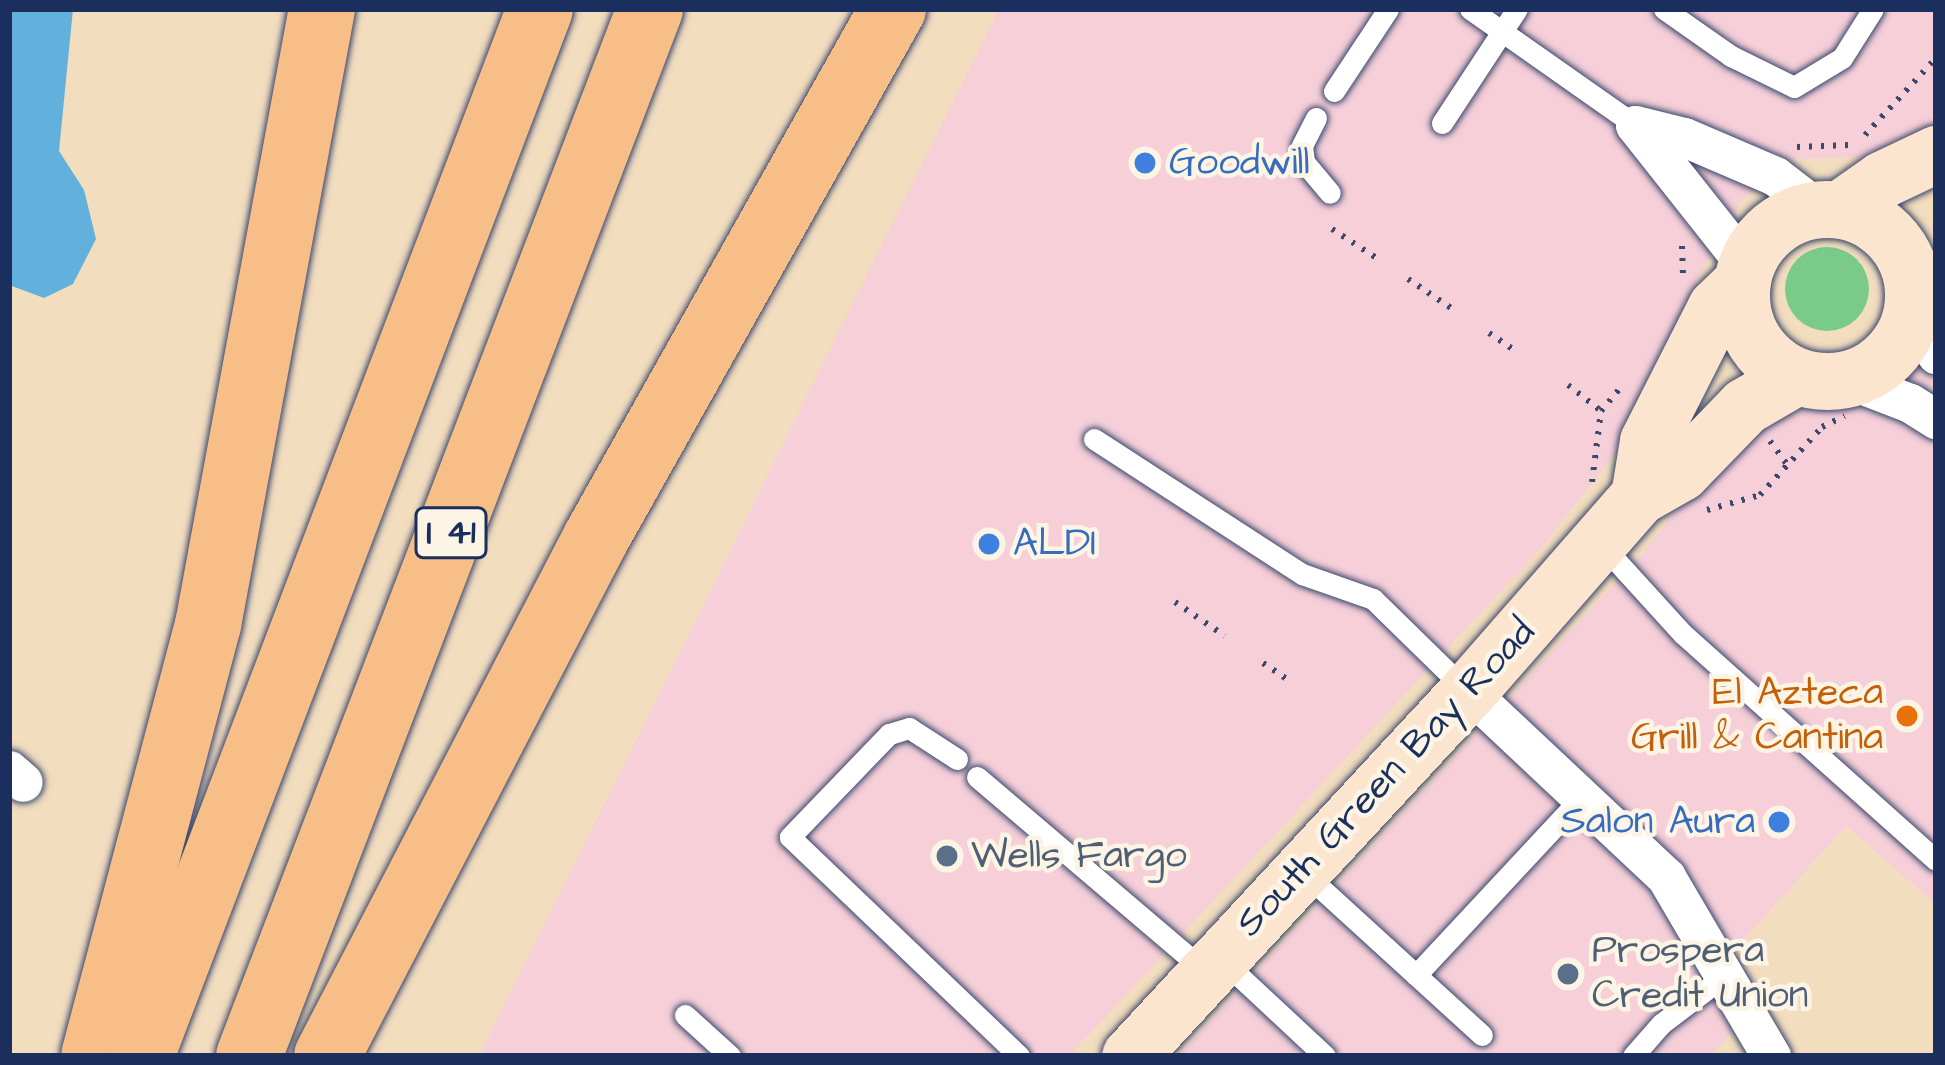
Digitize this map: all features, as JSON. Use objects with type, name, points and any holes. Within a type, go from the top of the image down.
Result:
[{"type":"highway","points":[[94,1056],[208,625],[322,9]]},
{"type":"highway","name":"I 41","points":[[141,1056],[540,9]]},
{"type":"highway","name":"I 41","points":[[249,1056],[650,9]]},
{"type":"highway","points":[[326,1056],[596,538],[893,9]]},
{"type":"main road","points":[[1829,209],[1883,230],[1901,250],[1924,308],[1893,351],[1822,378],[1758,348],[1740,309],[1743,275],[1769,230],[1792,215],[1829,209],[1936,154]]},
{"type":"main road","name":"South Green Bay Road","points":[[1639,496],[1648,441],[1716,307],[1743,275]]},
{"type":"main road","name":"South Green Bay Road","points":[[1149,1050],[1214,966],[1468,692],[1639,496],[1681,472],[1745,406],[1822,378]]},
{"type":"street","points":[[1635,125],[1684,136],[1775,176],[1829,209]]},
{"type":"street","points":[[1635,125],[1743,275]]},
{"type":"street","points":[[1822,378],[1923,411]]},
{"type":"street","points":[[1468,692],[1666,878],[1744,1019],[1771,1056]]},
{"type":"lane","points":[[1334,91],[1388,9]]},
{"type":"lane","points":[[1470,9],[1635,125]]},
{"type":"lane","points":[[1442,123],[1517,9]]},
{"type":"lane","points":[[1664,9],[1731,56],[1794,87],[1841,58],[1873,9]]},
{"type":"lane","points":[[1316,118],[1302,146],[1304,162],[1330,193]]},
{"type":"lane","points":[[1094,439],[1303,574],[1373,599],[1468,692]]},
{"type":"lane","points":[[1600,544],[1683,634],[1936,860]]},
{"type":"lane","points":[[957,759],[909,728],[889,734],[790,837],[1019,1056]]},
{"type":"lane","points":[[977,777],[1325,1056]]},
{"type":"lane","points":[[1416,975],[1581,798]]},
{"type":"lane","points":[[1302,870],[1482,1035]]},
{"type":"lane","points":[[1633,1056],[1661,1024],[1724,976]]},
{"type":"lane","points":[[685,1015],[730,1056]]},
{"type":"path","points":[[1790,146],[1834,148],[1858,140],[1936,58]]},
{"type":"path","points":[[1332,229],[1378,260]]},
{"type":"path","points":[[1408,279],[1457,311]]},
{"type":"path","points":[[1489,333],[1513,349]]},
{"type":"path","points":[[1568,385],[1601,411]]},
{"type":"path","points":[[1760,495],[1833,420],[1863,415],[1894,424],[1923,411]]},
{"type":"path","points":[[1175,602],[1225,636]]},
{"type":"path","points":[[1263,663],[1291,682]]},
{"type":"shaded area","points":[[999,9],[1936,9],[1936,125],[1883,157],[1789,159],[1741,202],[1701,272],[1665,367],[1621,446],[1540,549],[1069,1056],[479,1056]]},
{"type":"shaded area","points":[[1936,311],[1936,904],[1846,826],[1720,966],[1744,1019],[1710,1056],[1178,1056],[1646,550],[1713,459],[1804,400],[1838,398],[1897,371],[1913,359]]},
{"type":"green space","points":[[1827,247],[1857,259],[1869,289],[1857,319],[1827,331],[1797,319],[1785,289],[1797,259]]},
{"type":"water","points":[[9,9],[73,9],[59,151],[84,190],[96,239],[73,284],[44,298],[9,285]]},
{"type":"place","name":"Goodwill","points":[[1145,163]]},
{"type":"place","name":"ALDI","points":[[989,544]]},
{"type":"place","name":"El Azteca Grill & Cantina","points":[[1907,716]]},
{"type":"place","name":"Salon Aura","points":[[1779,822]]},
{"type":"place","name":"Wells Fargo","points":[[947,856]]},
{"type":"place","name":"Prospera Credit Union","points":[[1568,974]]}]
